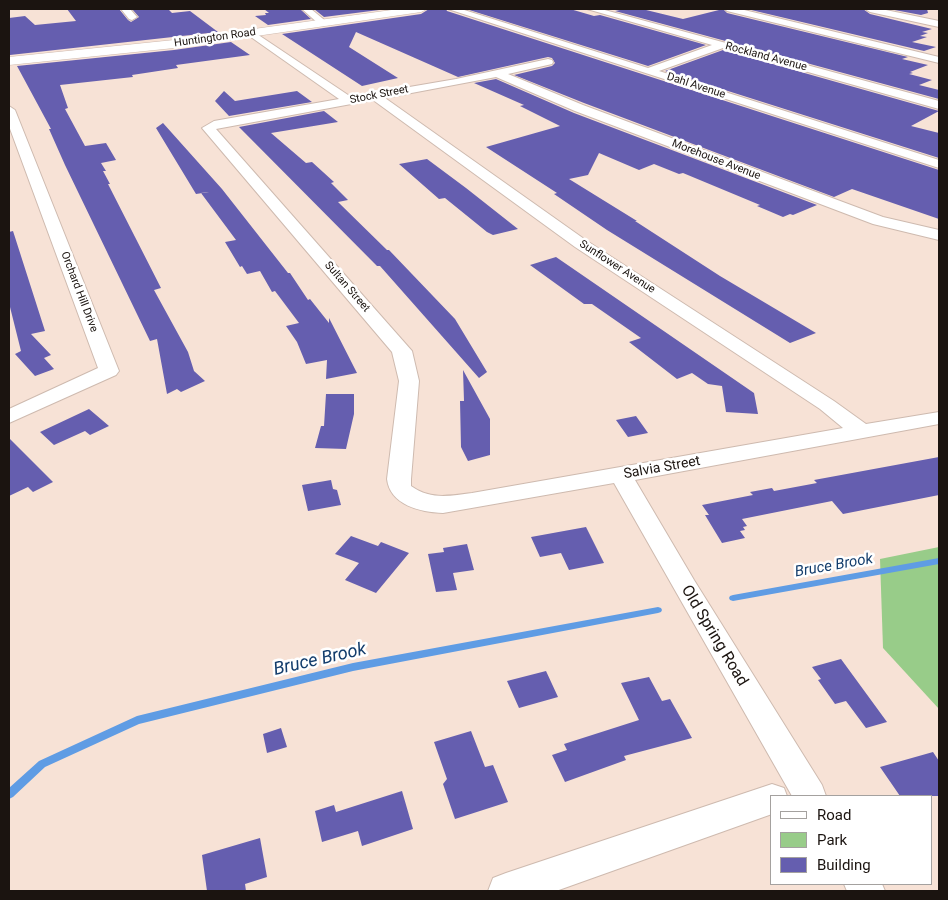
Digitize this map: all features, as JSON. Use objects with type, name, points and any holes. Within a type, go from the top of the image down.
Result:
[{"type":"main road","name":"Huntington Road","points":[[9,61],[251,34],[421,9]]},
{"type":"street","points":[[126,9],[132,17]]},
{"type":"street","points":[[306,9],[323,23]]},
{"type":"street","name":"Dahl Avenue","points":[[453,9],[939,164]]},
{"type":"street","name":"Rockland Avenue","points":[[592,9],[939,105]]},
{"type":"street","points":[[730,9],[939,60]]},
{"type":"street","points":[[870,9],[939,24]]},
{"type":"street","points":[[251,34],[349,102]]},
{"type":"street","points":[[649,71],[723,45]]},
{"type":"street","name":"Stock Street","points":[[210,126],[349,102],[548,62]]},
{"type":"street","name":"Morehouse Avenue","points":[[497,72],[579,108],[878,221],[939,235]]},
{"type":"street","name":"Sunflower Avenue","points":[[375,96],[581,244],[827,405],[862,432]]},
{"type":"street","name":"Orchard Hill Drive","points":[[9,110],[109,371],[9,417]]},
{"type":"street","name":"Sultan Street","points":[[210,126],[209,130],[402,351],[409,381],[399,479]]},
{"type":"street","name":"Salvia Street","points":[[399,479],[400,489],[410,499],[425,505],[447,504],[939,418]]},
{"type":"street","name":"Old Spring Road","points":[[621,475],[704,619],[798,793]]},
{"type":"street","points":[[506,891],[770,800]]},
{"type":"green space","points":[[939,547],[939,709],[883,648],[880,559]]},
{"type":"building","points":[[67,9],[119,9],[131,22],[139,17],[132,9],[168,9],[172,13],[190,11],[218,32],[10,55],[9,18],[25,16],[35,25],[76,21]]},
{"type":"building","points":[[264,9],[300,9],[311,19],[268,25],[255,16],[269,13]]},
{"type":"building","points":[[314,9],[387,9],[324,17]]},
{"type":"building","points":[[429,9],[446,9],[447,11],[939,170],[939,219],[852,189],[834,197],[514,75],[552,66],[555,63],[552,58],[548,57],[458,77],[356,32],[349,47],[398,78],[362,86],[282,34],[421,14]]},
{"type":"building","points":[[466,9],[570,9],[594,16],[600,15],[706,45],[648,66]]},
{"type":"building","points":[[642,9],[683,19],[723,9],[727,13],[908,57],[902,59],[928,65],[909,74],[932,80],[919,85],[939,90],[939,99],[615,11]]},
{"type":"building","points":[[747,9],[863,9],[870,14],[932,29],[922,32],[928,33],[920,36],[927,37],[912,42],[936,47],[924,51]]},
{"type":"building","points":[[889,9],[927,9],[928,13],[921,15]]},
{"type":"building","points":[[231,42],[250,55],[176,65],[178,68],[132,75],[133,77],[60,85],[68,108],[65,109],[85,146],[106,143],[116,160],[101,163],[106,171],[103,171],[110,184],[108,184],[161,288],[154,290],[188,352],[194,371],[205,381],[181,392],[177,389],[167,394],[157,339],[150,341],[65,165],[49,129],[51,129],[17,66],[174,50]]},
{"type":"building","points":[[723,50],[939,111],[911,126],[939,133],[939,158],[665,71]]},
{"type":"building","points":[[496,79],[574,113],[817,205],[783,217],[757,206],[760,205],[683,173],[679,174],[654,164],[639,170],[599,153],[588,175],[569,179],[720,276],[816,333],[790,343],[607,230],[554,194],[557,193],[486,147],[560,126],[520,106],[524,105],[474,83]]},
{"type":"building","points":[[224,91],[235,101],[297,91],[312,102],[229,116],[215,101]]},
{"type":"building","points":[[324,111],[338,122],[271,133],[306,163],[312,162],[334,182],[331,183],[348,200],[338,202],[389,250],[455,319],[487,372],[479,378],[380,266],[377,266],[239,127]]},
{"type":"building","points":[[163,123],[222,189],[288,273],[290,273],[308,300],[310,299],[329,323],[329,318],[357,373],[326,379],[327,360],[306,364],[297,342],[286,326],[299,323],[275,291],[272,292],[260,271],[247,274],[242,266],[240,267],[225,242],[236,240],[201,193],[196,194],[156,128]]},
{"type":"building","points":[[427,159],[518,229],[493,235],[487,232],[445,198],[439,199],[399,164]]},
{"type":"building","points":[[13,231],[45,331],[31,334],[51,355],[44,358],[54,369],[35,376],[15,354],[21,351],[9,303],[9,232]]},
{"type":"building","points":[[556,257],[754,393],[758,414],[726,412],[722,386],[708,384],[692,373],[677,379],[629,342],[641,338],[592,304],[584,304],[530,265]]},
{"type":"building","points":[[463,370],[490,419],[490,455],[468,461],[461,447],[460,401],[464,401]]},
{"type":"building","points":[[326,394],[354,394],[354,414],[346,449],[315,448],[321,426],[324,426]]},
{"type":"building","points":[[89,409],[109,426],[90,435],[85,431],[54,445],[40,432]]},
{"type":"building","points":[[636,416],[648,433],[628,437],[616,420]]},
{"type":"building","points":[[9,438],[53,482],[33,492],[28,487],[9,496]]},
{"type":"building","points":[[939,457],[939,495],[843,514],[832,501],[742,519],[747,526],[743,527],[745,530],[740,531],[745,538],[722,543],[705,515],[709,515],[702,505],[753,495],[750,492],[772,488],[774,491],[817,483],[814,480]]},
{"type":"building","points":[[331,480],[333,489],[337,490],[341,505],[308,511],[302,485]]},
{"type":"building","points":[[586,527],[604,563],[569,570],[561,553],[540,557],[531,537]]},
{"type":"building","points":[[351,536],[378,546],[381,542],[409,553],[376,593],[345,580],[359,563],[335,554]]},
{"type":"building","points":[[467,544],[474,570],[453,573],[457,590],[436,592],[428,554],[444,552],[443,548]]},
{"type":"building","points":[[841,659],[887,722],[866,728],[846,701],[835,704],[818,680],[821,679],[812,667]]},
{"type":"building","points":[[546,671],[558,697],[519,708],[507,681]]},
{"type":"building","points":[[649,677],[662,701],[670,699],[692,738],[624,756],[626,760],[565,782],[552,755],[567,750],[564,744],[639,720],[621,683]]},
{"type":"building","points":[[281,728],[287,747],[267,753],[263,734]]},
{"type":"building","points":[[471,731],[485,767],[493,765],[508,802],[455,819],[443,784],[447,779],[434,742]]},
{"type":"building","points":[[933,752],[939,761],[939,796],[899,795],[880,767]]},
{"type":"building","points":[[402,791],[413,829],[362,846],[358,831],[322,842],[315,811],[334,805],[336,812]]},
{"type":"building","points":[[260,838],[267,877],[245,884],[246,891],[207,891],[202,855]]},
{"type":"waterway","name":"Bruce Brook","points":[[733,598],[939,561]]},
{"type":"waterway","name":"Bruce Brook","points":[[9,794],[42,764],[137,720],[353,667],[658,610]]}]
